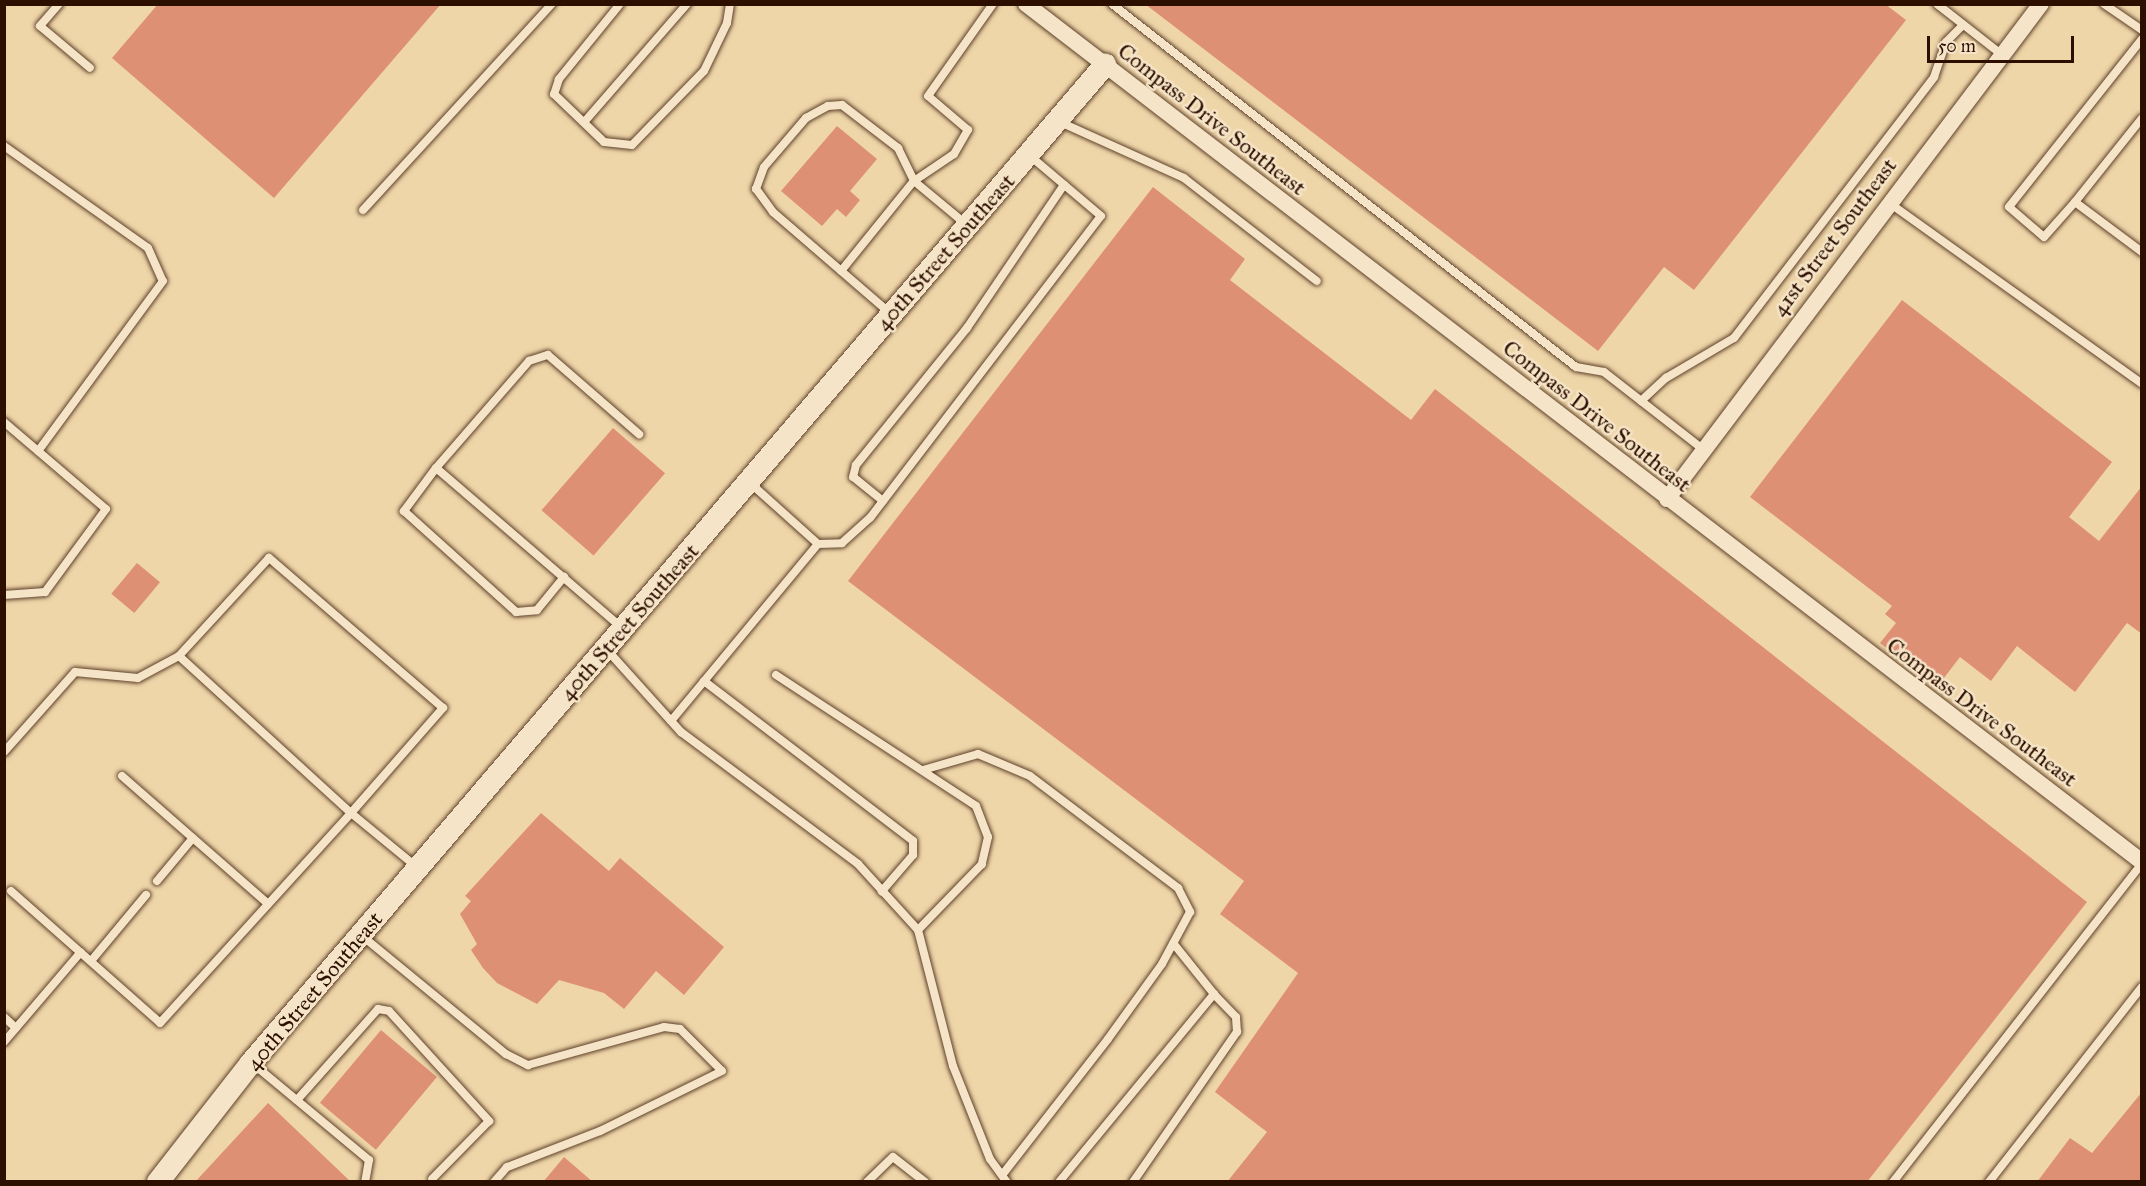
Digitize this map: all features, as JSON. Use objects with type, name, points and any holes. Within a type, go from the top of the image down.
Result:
[{"type":"street","name":"Compass Drive Southeast","points":[[1026,4],[2142,862]]},
{"type":"street","name":"41st Street Southeast","points":[[1667,499],[1887,202],[2041,4]]},
{"type":"street","name":"40th Street Southeast","points":[[158,1182],[251,1063],[1105,65]]},
{"type":"lane","points":[[59,4],[40,26],[90,68]]},
{"type":"lane","points":[[363,210],[552,4]]},
{"type":"lane","points":[[620,4],[559,79],[554,94],[586,120],[604,141],[632,145],[704,71],[727,23],[730,4]]},
{"type":"lane","points":[[586,120],[687,4]]},
{"type":"lane","points":[[841,270],[914,181],[954,154],[968,130],[928,96],[993,4]]},
{"type":"lane","points":[[1112,4],[1576,367],[1604,372],[1704,450]]},
{"type":"lane","points":[[1937,4],[2001,54]]},
{"type":"lane","points":[[2104,4],[2142,30]]},
{"type":"lane","points":[[1641,401],[1666,378],[1734,338],[1934,77],[1946,42],[1963,25]]},
{"type":"lane","points":[[2142,39],[2009,207],[2044,237],[2142,118]]},
{"type":"lane","points":[[891,314],[762,201],[756,189],[764,166],[806,118],[828,106],[842,105],[898,148],[914,181],[968,225]]},
{"type":"lane","points":[[1057,120],[1184,178],[1317,280]]},
{"type":"lane","points":[[4,146],[148,248],[163,281],[39,451]]},
{"type":"lane","points":[[748,482],[818,544],[842,543],[883,501],[1101,216],[1028,154]]},
{"type":"lane","points":[[883,501],[852,477],[856,465],[967,328],[1064,185]]},
{"type":"lane","points":[[1887,202],[2142,384]]},
{"type":"lane","points":[[2075,202],[2142,252]]},
{"type":"lane","points":[[564,577],[537,610],[516,612],[404,511],[436,468],[530,361],[548,355],[639,434]]},
{"type":"lane","points":[[4,422],[106,509],[45,592],[4,595]]},
{"type":"lane","points":[[436,468],[624,629]]},
{"type":"lane","points":[[671,722],[818,544]]},
{"type":"lane","points":[[4,752],[75,672],[138,678],[179,656],[269,558],[443,708],[351,813],[266,902],[160,1023],[11,891]]},
{"type":"lane","points":[[606,648],[671,722],[858,864],[918,930],[953,1066],[990,1159],[1004,1178],[1085,1071],[1173,943],[1190,912],[1178,888],[1030,776],[978,754],[923,770]]},
{"type":"lane","points":[[179,656],[351,813],[418,868]]},
{"type":"lane","points":[[776,675],[976,806],[988,837],[982,864],[918,930]]},
{"type":"lane","points":[[704,681],[913,841],[913,855],[882,891]]},
{"type":"lane","points":[[122,776],[266,902]]},
{"type":"lane","points":[[157,881],[193,838]]},
{"type":"lane","points":[[1893,1182],[2142,862]]},
{"type":"lane","points":[[91,961],[146,895]]},
{"type":"lane","points":[[361,935],[506,1054],[528,1065],[664,1027],[681,1029],[722,1071],[600,1131],[507,1167],[494,1182]]},
{"type":"lane","points":[[1133,1182],[1236,1032],[1236,1017],[1214,994],[1173,943]]},
{"type":"lane","points":[[4,1042],[81,952]]},
{"type":"lane","points":[[1989,1182],[2142,987]]},
{"type":"lane","points":[[1059,1182],[1214,994]]},
{"type":"lane","points":[[297,1100],[378,1009],[389,1011],[489,1121],[432,1179]]},
{"type":"lane","points":[[4,1017],[16,1028]]},
{"type":"lane","points":[[251,1063],[369,1160],[365,1182]]},
{"type":"lane","points":[[867,1182],[893,1157],[925,1182]]},
{"type":"building","points":[[158,4],[441,4],[274,198],[112,58]]},
{"type":"building","points":[[1145,4],[1885,4],[1906,20],[1694,290],[1664,267],[1598,351]]},
{"type":"building","points":[[837,126],[877,159],[850,191],[860,200],[846,217],[837,209],[822,226],[781,191]]},
{"type":"building","points":[[1153,187],[1245,259],[1230,280],[1411,420],[1435,389],[2087,902],[1867,1182],[1227,1182],[1267,1132],[1215,1092],[1298,973],[1220,914],[1244,881],[848,581]]},
{"type":"building","points":[[1902,300],[2112,462],[2069,517],[2099,541],[2142,486],[2142,634],[2127,623],[2075,692],[2017,646],[1991,681],[1960,657],[1937,687],[1880,643],[1896,623],[1885,614],[1892,606],[1750,497]]},
{"type":"building","points":[[613,428],[665,473],[594,556],[541,510]]},
{"type":"building","points":[[137,563],[160,582],[134,613],[111,594]]},
{"type":"building","points":[[541,813],[609,871],[620,858],[724,947],[684,995],[656,971],[624,1009],[604,993],[559,980],[537,1004],[497,983],[483,968],[471,950],[477,944],[460,914],[471,901],[465,896]]},
{"type":"building","points":[[381,1030],[437,1077],[376,1150],[320,1103]]},
{"type":"building","points":[[2142,1092],[2142,1182],[2037,1182],[2070,1138],[2092,1153]]},
{"type":"building","points":[[268,1103],[351,1182],[195,1182]]},
{"type":"building","points":[[564,1157],[593,1182],[543,1182]]}]
